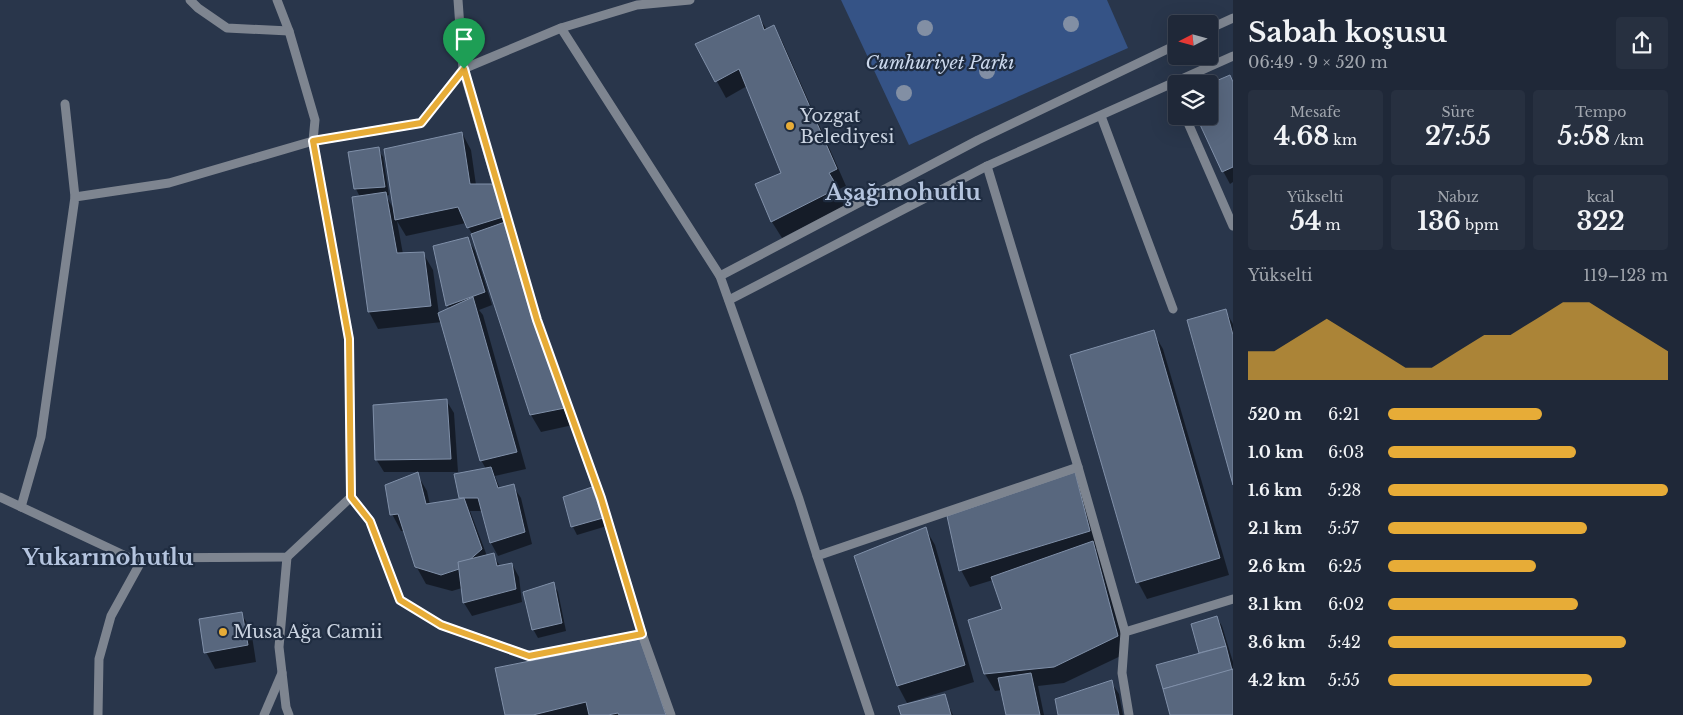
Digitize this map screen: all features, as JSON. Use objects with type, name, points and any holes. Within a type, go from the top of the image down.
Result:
[{"type":"street","points":[[190,0],[198,8],[227,28],[289,31]]},
{"type":"street","points":[[277,0],[289,31],[315,120],[313,141],[349,339],[351,497],[370,521],[400,600],[441,625],[529,656],[642,634]]},
{"type":"street","points":[[458,0],[464,69],[537,320],[601,498],[642,634],[670,715]]},
{"type":"street","points":[[75,197],[169,183],[313,141],[421,123],[464,69],[561,28],[637,5],[690,0]]},
{"type":"street","points":[[1218,25],[1233,18]]},
{"type":"street","points":[[561,28],[720,276],[796,490],[870,715]]},
{"type":"street","points":[[720,276],[978,140],[1168,49]]},
{"type":"street","points":[[1191,75],[1233,56]]},
{"type":"street","points":[[729,300],[987,166],[1168,85]]},
{"type":"street","points":[[21,507],[41,437],[75,197],[66,104]]},
{"type":"street","points":[[1101,116],[1173,309]]},
{"type":"street","points":[[1189,125],[1233,226]]},
{"type":"street","points":[[987,166],[1078,467],[1125,632],[1122,673],[1129,715]]},
{"type":"street","points":[[817,556],[1078,467]]},
{"type":"street","points":[[0,497],[130,558],[288,557]]},
{"type":"street","points":[[289,715],[286,707],[279,647],[288,557],[351,497]]},
{"type":"street","points":[[98,715],[99,659],[111,616],[143,558]]},
{"type":"street","points":[[1125,632],[1233,599]]},
{"type":"street","points":[[264,715],[282,673]]},
{"type":"green space","name":"Cumhuriyet Parkı","points":[[841,0],[1107,0],[1128,48],[909,145]]},
{"type":"building","name":"Yozgat Belediyesi","points":[[759,15],[764,30],[774,25],[837,169],[829,173],[838,188],[771,222],[755,184],[781,173],[739,69],[715,82],[695,44]]},
{"type":"building","points":[[1230,75],[1233,82],[1233,167],[1222,172],[1200,125],[1218,125],[1218,80]]},
{"type":"building","points":[[462,132],[470,184],[494,184],[503,217],[467,228],[458,207],[395,220],[384,149]]},
{"type":"building","points":[[379,147],[385,187],[354,189],[348,152]]},
{"type":"building","points":[[386,192],[397,253],[424,252],[431,306],[368,312],[352,197]]},
{"type":"building","points":[[505,222],[565,408],[530,415],[471,234]]},
{"type":"building","points":[[468,237],[485,292],[446,306],[433,246]]},
{"type":"building","points":[[473,297],[517,452],[480,461],[438,313]]},
{"type":"building","points":[[1226,309],[1233,335],[1233,485],[1187,320]]},
{"type":"building","points":[[1154,330],[1220,558],[1136,583],[1070,355]]},
{"type":"building","points":[[447,399],[451,459],[375,460],[373,405]]},
{"type":"building","points":[[491,467],[498,488],[514,484],[525,532],[490,543],[478,498],[459,498],[454,474]]},
{"type":"building","points":[[418,472],[426,504],[464,498],[482,549],[459,569],[441,575],[415,567],[398,514],[390,515],[385,485]]},
{"type":"building","points":[[1075,472],[1090,531],[959,571],[947,516]]},
{"type":"building","points":[[592,487],[603,518],[571,527],[563,497]]},
{"type":"building","points":[[926,527],[965,665],[897,686],[854,556]]},
{"type":"building","points":[[1093,541],[1118,636],[1054,667],[984,674],[968,620],[1002,609],[991,577]]},
{"type":"building","points":[[494,553],[497,566],[512,563],[516,589],[463,603],[458,562]]},
{"type":"building","points":[[554,582],[562,623],[532,630],[523,592]]},
{"type":"building","name":"Musa Ağa Camii","points":[[242,612],[248,645],[204,653],[199,619]]},
{"type":"building","points":[[1217,616],[1226,646],[1199,653],[1191,624]]},
{"type":"building","points":[[640,639],[666,715],[619,715],[618,713],[589,715],[586,702],[533,715],[505,715],[495,668]]},
{"type":"building","points":[[1226,646],[1232,670],[1163,689],[1156,665]]},
{"type":"building","points":[[1233,669],[1233,715],[1170,715],[1163,689]]},
{"type":"building","points":[[1031,673],[1040,715],[1006,715],[998,678]]},
{"type":"building","points":[[1112,680],[1119,715],[1058,715],[1055,699]]},
{"type":"building","points":[[945,694],[951,715],[901,715],[898,706]]},
{"type":"place","name":"Yozgat Belediyesi","points":[[790,126]]},
{"type":"place","name":"Musa Ağa Camii","points":[[223,632]]},
{"type":"district","name":"Aşağınohutlu","points":[[903,192]]},
{"type":"district","name":"Yukarınohutlu","points":[[108,557]]},
{"type":"route","points":[[464,69],[537,320],[601,498],[642,634],[529,656],[441,625],[400,600],[370,521],[351,497],[349,339],[313,141],[421,123],[464,69]]}]
